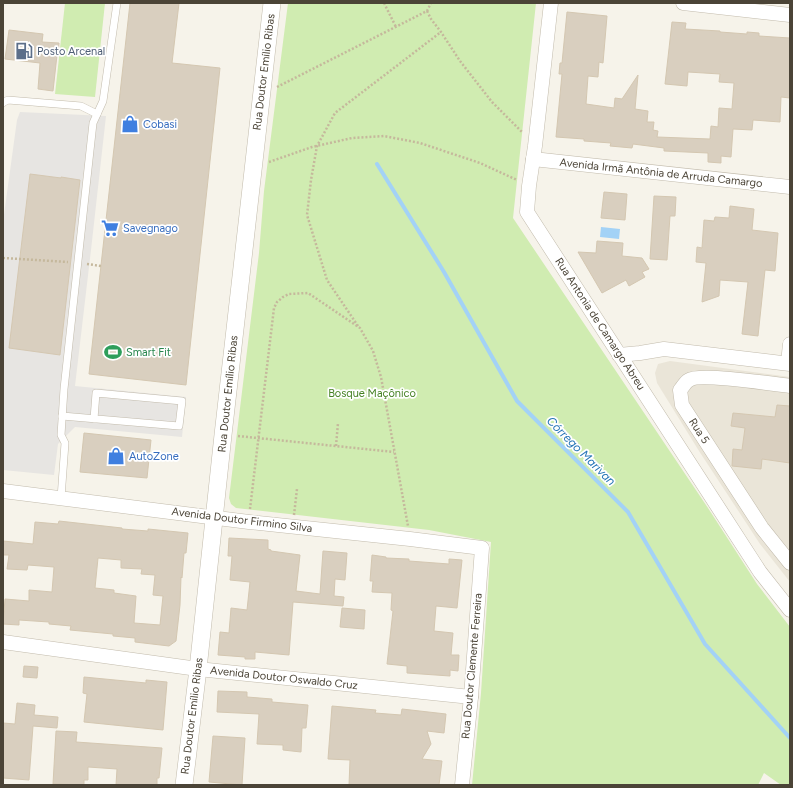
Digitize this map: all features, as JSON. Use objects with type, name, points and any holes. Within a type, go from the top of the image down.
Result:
[{"type":"street","name":"Rua Doutor Emílio Ribas","points":[[184,785],[272,3]]},
{"type":"street","name":"Rua Antonia de Camargo Abreu","points":[[551,3],[527,212],[760,572],[790,610]]},
{"type":"street","points":[[683,3],[790,15]]},
{"type":"street","name":"Avenida Irmã Antônia de Arruda Camargo","points":[[534,152],[790,187]]},
{"type":"street","points":[[619,355],[664,349],[789,364],[790,344]]},
{"type":"street","name":"Rua 5","points":[[790,386],[726,379],[701,378],[689,380],[680,390],[682,406],[762,528],[790,563]]},
{"type":"street","name":"Avenida Doutor Firmino Silva","points":[[3,491],[214,518],[482,548]]},
{"type":"street","name":"Rua Doutor Clemente Ferreira","points":[[462,785],[471,697],[482,548]]},
{"type":"street","name":"Avenida Doutor Oswaldo Cruz","points":[[3,642],[198,669],[471,697]]},
{"type":"lane","points":[[61,498],[65,443],[60,435],[77,263],[93,123],[103,101],[117,3]]},
{"type":"lane","points":[[3,103],[8,100],[81,106],[97,114]]},
{"type":"lane","points":[[62,416],[94,419],[179,426],[182,401],[96,392],[94,419]]},
{"type":"path","points":[[384,3],[396,27]]},
{"type":"path","points":[[431,3],[428,11],[431,19],[460,61],[534,152]]},
{"type":"path","points":[[261,96],[428,11]]},
{"type":"path","points":[[410,539],[381,377],[373,351],[360,328],[327,280],[307,215],[317,146],[335,113],[441,32]]},
{"type":"path","points":[[253,167],[317,146],[352,138],[384,136],[420,143],[480,162],[529,186]]},
{"type":"path","points":[[3,258],[101,266]]},
{"type":"path","points":[[249,522],[273,312],[277,302],[289,294],[308,293],[360,328]]},
{"type":"path","points":[[336,446],[338,423]]},
{"type":"path","points":[[223,435],[394,452]]},
{"type":"path","points":[[293,526],[297,489]]},
{"type":"shaded area","points":[[20,112],[106,116],[75,386],[186,397],[182,437],[75,427],[58,444],[54,475],[3,470],[3,222],[17,120]]},
{"type":"shaded area","points":[[670,361],[790,377],[790,582],[760,544],[699,451],[657,383],[655,373],[658,364]]},
{"type":"green space","points":[[65,3],[105,3],[95,97],[55,94]]},
{"type":"green space","name":"Bosque Maçônico","points":[[288,3],[536,3],[513,218],[708,508],[757,584],[790,627],[790,785],[781,785],[764,773],[758,785],[472,785],[481,693],[491,542],[429,530],[236,508],[231,504],[229,498],[259,253],[264,191]]},
{"type":"water","points":[[601,227],[620,229],[619,239],[600,237]]},
{"type":"building","points":[[130,3],[179,3],[172,63],[220,68],[186,385],[89,374]]},
{"type":"building","points":[[567,12],[607,16],[603,63],[599,62],[598,77],[588,76],[586,104],[614,108],[615,98],[622,99],[638,75],[635,109],[648,111],[647,122],[654,122],[653,130],[658,131],[657,137],[710,139],[711,126],[718,127],[719,108],[732,109],[734,83],[719,82],[720,74],[688,72],[687,86],[665,84],[672,22],[686,23],[685,29],[747,34],[747,32],[759,33],[759,36],[790,38],[790,98],[781,97],[780,122],[753,120],[752,130],[733,129],[731,157],[721,156],[721,163],[708,162],[708,153],[664,151],[664,148],[633,144],[632,148],[610,146],[611,143],[556,137],[562,74],[559,74],[560,63],[562,63]]},
{"type":"building","points":[[9,30],[43,34],[42,42],[59,43],[53,91],[38,89],[40,63],[5,59]]},
{"type":"building","points":[[30,174],[80,180],[60,355],[9,348]]},
{"type":"building","points":[[604,192],[627,194],[625,220],[601,218]]},
{"type":"building","points":[[654,196],[676,197],[675,216],[670,216],[667,260],[650,259]]},
{"type":"building","points":[[730,206],[754,209],[752,230],[778,233],[775,271],[765,270],[758,336],[742,334],[748,282],[720,280],[719,296],[702,302],[706,263],[696,262],[697,247],[702,248],[704,220],[714,221],[715,217],[729,218]]},
{"type":"building","points":[[597,241],[623,243],[622,256],[642,258],[649,269],[642,272],[645,277],[629,286],[626,280],[602,293],[578,252],[596,253]]},
{"type":"building","points":[[777,405],[790,406],[790,463],[762,459],[761,469],[732,466],[733,449],[742,450],[745,428],[731,426],[733,413],[775,417]]},
{"type":"building","name":"AutoZone","points":[[84,433],[151,440],[147,478],[80,472]]},
{"type":"building","points":[[59,521],[122,529],[148,531],[148,529],[188,533],[186,553],[184,553],[182,578],[181,577],[176,641],[169,646],[135,642],[135,638],[113,636],[113,634],[70,630],[71,626],[49,624],[49,622],[19,620],[19,625],[3,624],[5,599],[29,601],[29,590],[52,592],[54,567],[28,565],[27,570],[7,569],[9,555],[3,555],[3,541],[33,544],[35,522],[58,524]],"holes":[[[98,558],[121,560],[121,568],[142,569],[141,574],[155,575],[153,595],[163,596],[160,625],[134,623],[136,596],[114,593],[114,590],[95,588]]]},
{"type":"building","points":[[229,538],[268,540],[268,549],[271,551],[300,555],[296,591],[320,594],[323,551],[347,553],[345,580],[335,579],[334,596],[344,597],[343,606],[293,602],[289,655],[255,652],[255,659],[245,659],[245,657],[218,655],[220,632],[229,633],[231,608],[247,610],[250,582],[230,580],[232,556],[228,556]]},
{"type":"building","points":[[372,555],[386,558],[409,559],[409,561],[449,564],[449,559],[462,560],[457,608],[436,606],[434,631],[453,633],[451,655],[459,655],[458,671],[450,670],[450,676],[407,673],[407,666],[387,664],[393,611],[391,610],[392,593],[372,592],[373,581],[370,581]]},
{"type":"building","points":[[342,608],[365,610],[364,629],[340,627]]},
{"type":"building","points":[[24,666],[38,667],[37,678],[23,677]]},
{"type":"building","points":[[84,677],[146,683],[146,680],[167,682],[163,730],[84,722],[87,694],[83,693]]},
{"type":"building","points":[[218,691],[247,692],[247,697],[272,699],[272,702],[308,705],[306,728],[302,728],[301,752],[283,750],[283,745],[257,744],[259,714],[217,712]]},
{"type":"building","points":[[17,703],[35,705],[34,715],[58,717],[57,728],[33,726],[29,780],[3,778],[3,723],[15,724]]},
{"type":"building","points":[[332,706],[376,710],[375,713],[401,715],[402,709],[446,714],[444,733],[427,731],[431,744],[422,759],[442,761],[439,785],[349,785],[350,760],[328,759]]},
{"type":"building","points":[[56,731],[77,732],[76,742],[162,748],[157,785],[116,785],[117,769],[88,767],[88,780],[84,780],[84,785],[53,784]]},
{"type":"building","points":[[213,736],[245,738],[242,785],[209,782]]},
{"type":"waterway","name":"Córrego Marivan","points":[[377,164],[444,272],[517,401],[628,512],[705,644],[790,738]]},
{"type":"place","name":"Posto Arcenal","points":[[24,51]]},
{"type":"place","name":"Cobasi","points":[[130,124]]},
{"type":"place","name":"Savegnago","points":[[110,228]]},
{"type":"place","name":"Smart Fit","points":[[113,352]]},
{"type":"place","name":"AutoZone","points":[[116,456]]}]
